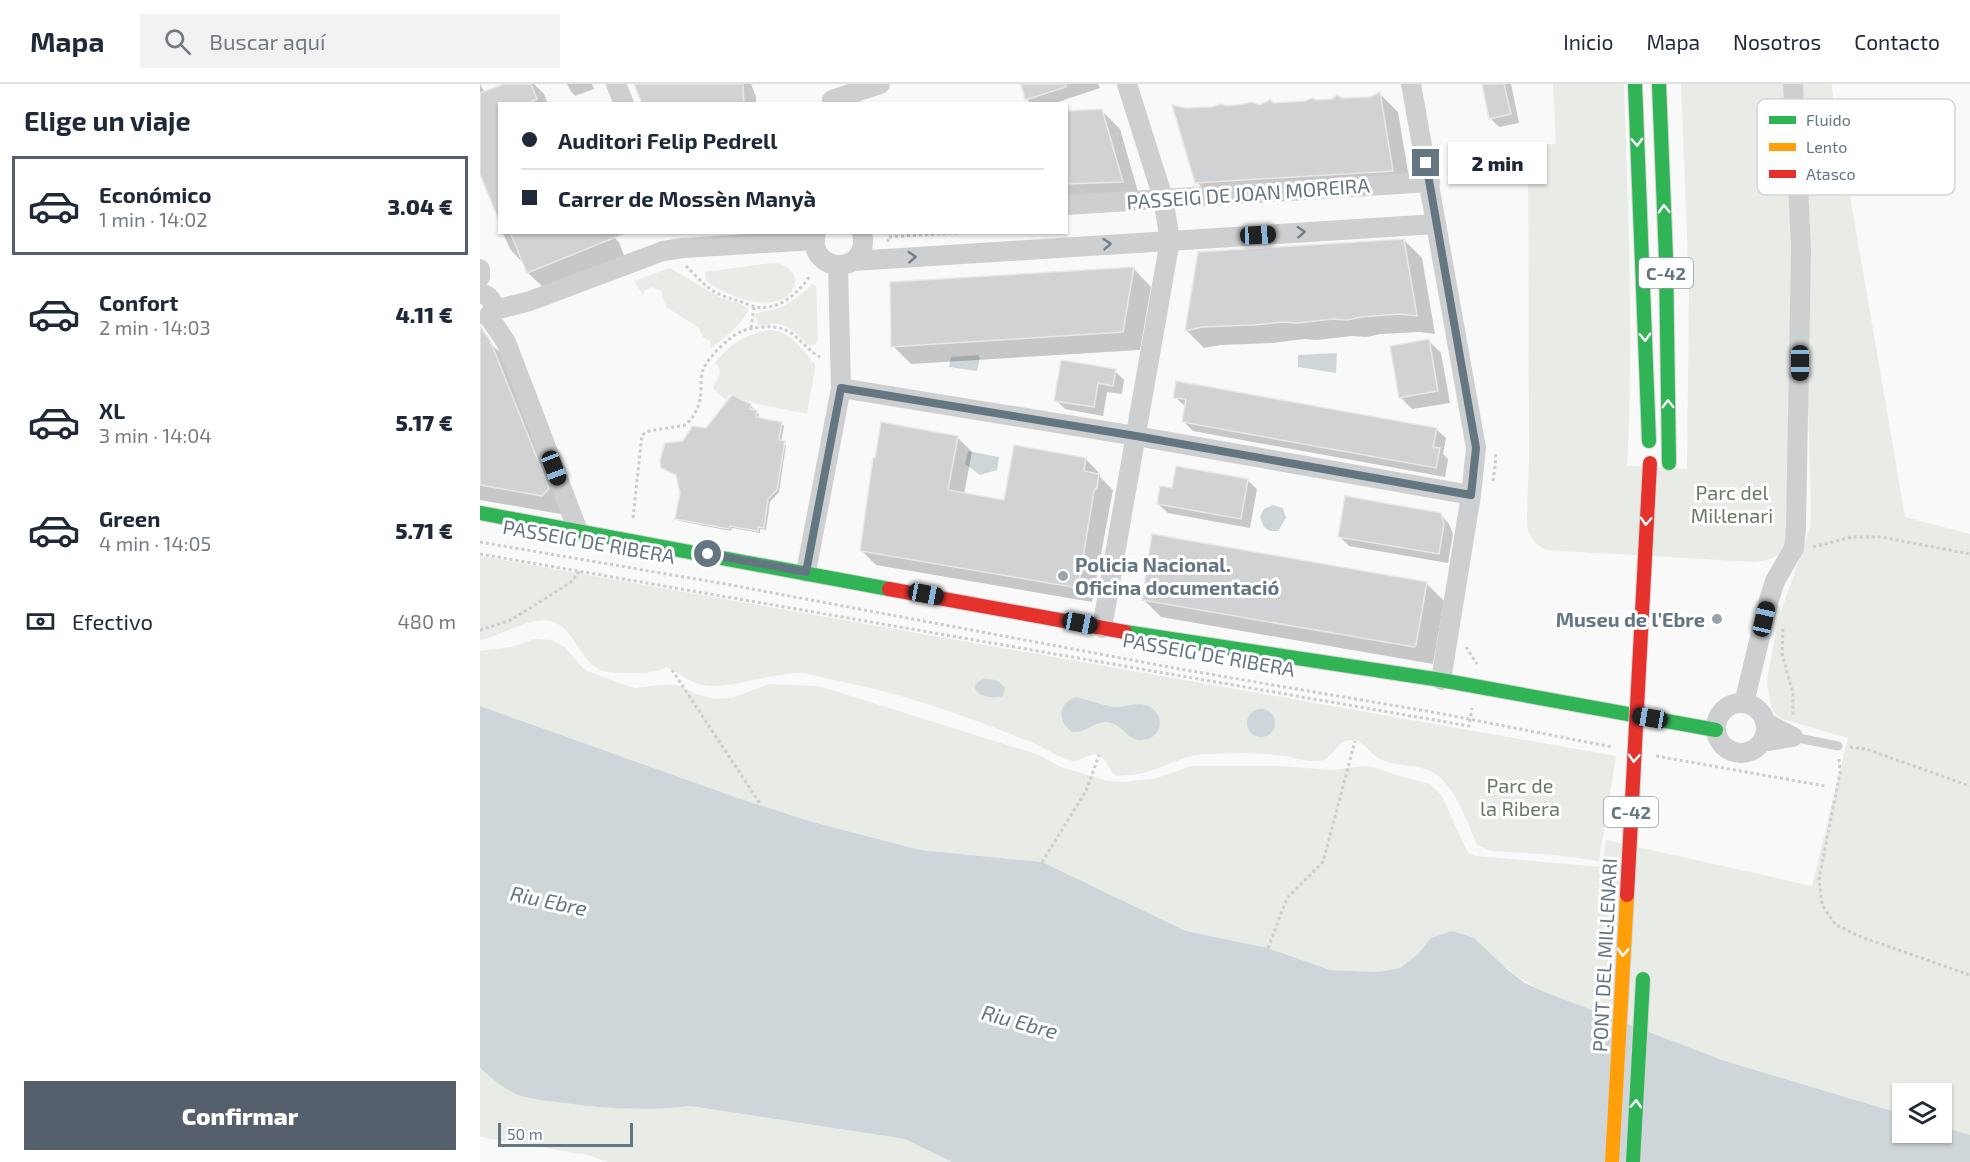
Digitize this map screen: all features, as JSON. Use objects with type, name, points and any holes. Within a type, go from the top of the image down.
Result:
[{"type":"main road","name":"PONT DEL MIL·LENARI","points":[[1612,1162],[1650,463],[1635,84]]},
{"type":"main road","name":"C-42","points":[[1659,84],[1666,259],[1669,469]]},
{"type":"main road","name":"PASSEIG DE RIBERA","points":[[480,513],[1102,628],[1441,680],[1716,730]]},
{"type":"main road","points":[[1655,735],[1657,700]]},
{"type":"main road","name":"PONT DEL MIL·LENARI","points":[[1633,1162],[1644,961]]},
{"type":"street","points":[[616,84],[623,102]]},
{"type":"street","points":[[830,96],[880,84]]},
{"type":"street","points":[[1102,628],[1170,240],[1163,198],[1127,84]]},
{"type":"street","points":[[1411,84],[1476,448],[1471,495],[1441,680]]},
{"type":"street","points":[[1793,84],[1794,99]]},
{"type":"street","name":"PASSEIG DE JOAN MOREIRA","points":[[1068,205],[1430,182]]},
{"type":"street","points":[[1744,703],[1775,582],[1794,548],[1801,249],[1798,195]]},
{"type":"street","points":[[578,531],[506,342],[485,309],[503,308],[530,301],[663,251],[815,236],[816,248],[822,259],[830,264],[1436,224]]},
{"type":"street","points":[[806,572],[841,388],[846,263],[862,250],[862,234]]},
{"type":"street","points":[[480,269],[480,277]]},
{"type":"street","points":[[841,388],[1136,436],[1471,495]]},
{"type":"street","points":[[1744,703],[1750,705],[1760,712],[1766,723],[1766,733],[1762,742],[1751,752],[1735,753],[1724,747],[1717,736],[1718,717],[1731,705],[1744,703]]},
{"type":"street","points":[[1766,723],[1793,737]]},
{"type":"street","points":[[1762,742],[1793,737]]},
{"type":"lane","points":[[1793,737],[1838,747]]},
{"type":"path","points":[[682,248],[714,291],[754,307],[763,308],[782,303],[798,291],[810,276]]},
{"type":"path","points":[[750,328],[754,307]]},
{"type":"path","points":[[632,523],[642,435],[649,431],[686,425],[696,413],[701,401],[702,372],[707,362],[740,332],[750,328],[782,328],[820,357]]},
{"type":"path","points":[[1794,548],[1809,548],[1852,537],[1881,537],[1970,554]]},
{"type":"path","name":"PASSEIG DE RIBERA","points":[[480,542],[623,566],[1620,749]]},
{"type":"path","points":[[480,554],[1469,726],[1476,686]]},
{"type":"path","points":[[480,630],[511,620],[571,582],[580,571]]},
{"type":"path","points":[[672,670],[761,805]]},
{"type":"path","points":[[1268,948],[1287,898],[1323,862],[1355,741]]},
{"type":"path","points":[[1970,786],[1866,749],[1838,747],[1840,773],[1819,879],[1822,905],[1836,925],[1862,937],[1970,975]]},
{"type":"path","points":[[1042,862],[1086,791],[1099,755]]},
{"type":"path","points":[[1654,755],[1825,786]]},
{"type":"green space","name":"Parc del Mil·lenari","points":[[1553,84],[1624,84],[1630,323],[1627,466],[1687,469],[1689,287],[1681,84],[1784,84],[1785,99],[1757,99],[1757,195],[1788,195],[1791,258],[1787,521],[1784,545],[1781,551],[1772,558],[1754,562],[1546,550],[1535,543],[1528,531],[1528,146],[1556,144]]},
{"type":"green space","points":[[1799,84],[1831,84],[1834,99],[1799,99]]},
{"type":"green space","points":[[1802,195],[1850,195],[1905,517],[1970,534],[1970,1135],[1952,1129],[1952,1083],[1892,1083],[1892,1111],[1722,1060],[1545,992],[1507,968],[1474,938],[1431,938],[1418,954],[1401,968],[1379,972],[1330,970],[1268,948],[1186,931],[1042,862],[920,850],[809,821],[480,706],[480,651],[511,647],[535,639],[551,640],[565,647],[587,671],[628,686],[636,688],[677,685],[714,699],[732,698],[769,684],[819,686],[1039,755],[1061,767],[1108,781],[1125,782],[1157,778],[1191,766],[1279,766],[1332,770],[1373,767],[1430,784],[1442,796],[1465,847],[1469,853],[1476,856],[1602,867],[1606,840],[1812,886],[1848,738],[1782,719],[1776,715],[1772,708],[1767,684],[1778,620],[1810,528]]},
{"type":"green space","points":[[772,263],[789,269],[795,278],[793,289],[780,300],[759,302],[747,300],[724,292],[706,281],[705,272]]},
{"type":"green space","points":[[670,268],[719,297],[742,304],[748,309],[738,325],[710,349],[710,341],[703,337],[698,327],[666,307],[661,291],[652,287],[644,291],[643,295],[634,281]]},
{"type":"green space","points":[[812,284],[816,286],[818,339],[816,344],[810,346],[787,326],[758,324],[755,315],[784,306]]},
{"type":"green space","points":[[771,330],[790,338],[815,364],[807,414],[757,404],[730,394],[726,400],[714,390],[720,372],[718,366],[714,364],[720,357],[746,337]]},
{"type":"green space","name":"Parc de la Ribera","points":[[480,556],[1616,756],[1599,861],[1555,855],[1492,851],[1477,845],[1452,791],[1437,775],[1422,768],[1380,759],[1355,740],[1341,743],[1328,758],[1318,761],[1260,754],[1200,755],[1184,758],[1143,773],[1116,776],[1099,755],[1069,760],[1033,743],[934,706],[813,675],[787,674],[709,686],[691,681],[667,667],[647,673],[606,672],[588,661],[572,638],[559,625],[543,620],[480,640]]},
{"type":"green space","points":[[480,1068],[508,1090],[529,1098],[611,1108],[643,1109],[690,1106],[905,1139],[952,1162],[608,1162],[588,1155],[480,1137]]},
{"type":"water","points":[[1337,353],[1336,373],[1298,367],[1298,355]]},
{"type":"water","points":[[978,355],[980,358],[977,371],[949,367],[951,357]]},
{"type":"water","points":[[968,451],[999,457],[997,470],[980,475],[965,464]]},
{"type":"water","points":[[1273,505],[1283,508],[1286,518],[1278,531],[1270,531],[1264,527],[1260,517],[1264,509]]},
{"type":"water","points":[[984,679],[1001,683],[1005,688],[1003,696],[990,697],[979,693],[975,686]]},
{"type":"water","points":[[1076,697],[1120,707],[1145,705],[1152,708],[1159,718],[1158,730],[1155,735],[1143,740],[1133,738],[1117,726],[1107,722],[1072,732],[1064,723],[1062,713],[1066,703]]},
{"type":"water","name":"Riu Ebre","points":[[480,706],[809,821],[920,850],[1042,862],[1186,931],[1268,948],[1330,970],[1379,972],[1400,968],[1418,954],[1431,938],[1452,931],[1474,938],[1525,983],[1545,992],[1722,1060],[1892,1111],[1892,1143],[1952,1143],[1952,1129],[1970,1135],[1970,1162],[952,1162],[905,1139],[690,1106],[643,1109],[611,1108],[523,1097],[513,1093],[480,1068]]},
{"type":"water","points":[[1261,709],[1271,713],[1275,723],[1271,733],[1261,737],[1251,733],[1247,723],[1251,713]]},
{"type":"building","points":[[504,84],[531,84],[537,99],[530,102],[498,102],[498,219],[480,174],[480,93]]},
{"type":"building","points":[[634,84],[743,84],[744,102],[641,102]]},
{"type":"building","points":[[1021,84],[1066,84],[1066,87],[1025,100]]},
{"type":"building","points":[[1482,84],[1504,84],[1511,114],[1489,119]]},
{"type":"building","points":[[1380,92],[1393,171],[1195,183],[1172,105],[1186,108],[1252,102],[1260,105],[1270,100],[1274,103],[1305,101],[1312,98],[1332,99],[1337,95],[1342,98],[1370,97]]},
{"type":"building","points":[[1102,109],[1123,182],[1068,184],[1068,111]]},
{"type":"building","points":[[511,234],[624,234],[527,273]]},
{"type":"building","points":[[1404,239],[1417,316],[1400,314],[1347,320],[1202,327],[1185,331],[1198,252]]},
{"type":"building","points":[[1134,267],[1123,332],[891,347],[890,282]]},
{"type":"building","points":[[480,326],[490,340],[549,488],[542,496],[480,485]]},
{"type":"building","points":[[1429,339],[1438,391],[1399,398],[1390,346]]},
{"type":"building","points":[[1061,360],[1116,369],[1113,386],[1098,383],[1094,407],[1054,401]]},
{"type":"building","points":[[1176,381],[1437,428],[1433,447],[1440,448],[1436,468],[1182,422],[1186,399],[1173,398]]},
{"type":"building","points":[[732,395],[751,404],[750,409],[757,410],[756,417],[782,422],[779,440],[785,441],[777,490],[768,499],[764,528],[758,527],[758,531],[730,526],[729,529],[675,519],[680,493],[676,475],[661,468],[660,460],[665,443],[683,441],[692,426],[706,428]]},
{"type":"building","points":[[881,422],[958,436],[948,490],[1004,500],[1014,445],[1086,458],[1084,471],[1099,474],[1094,491],[1078,588],[860,551],[873,458],[875,458]]},
{"type":"building","points":[[1176,466],[1248,479],[1241,519],[1157,504],[1160,486],[1172,488]]},
{"type":"building","points":[[1345,496],[1441,513],[1444,524],[1439,554],[1338,537]]},
{"type":"building","points":[[1152,534],[1427,582],[1416,645],[1414,647],[1142,600]]},
{"type":"traffic: fast","points":[[1635,84],[1649,441]]},
{"type":"traffic: fast","points":[[1659,84],[1666,259],[1669,463]]},
{"type":"traffic: fast","points":[[480,513],[889,589]]},
{"type":"traffic: fast","points":[[1125,632],[1441,680],[1716,730]]},
{"type":"traffic: fast","points":[[1633,1162],[1643,979]]},
{"type":"traffic: jam","points":[[1627,895],[1650,463]]},
{"type":"traffic: jam","points":[[889,589],[1125,632]]},
{"type":"traffic: slow","points":[[1612,1162],[1627,895]]},
{"type":"place","name":"Policia Nacional. Oficina documentació","points":[[1063,576]]},
{"type":"place","name":"Museu de l'Ebre","points":[[1717,619]]},
{"type":"route","points":[[708,554],[806,572],[841,388],[1136,436],[1471,495],[1476,448],[1426,163]]}]
